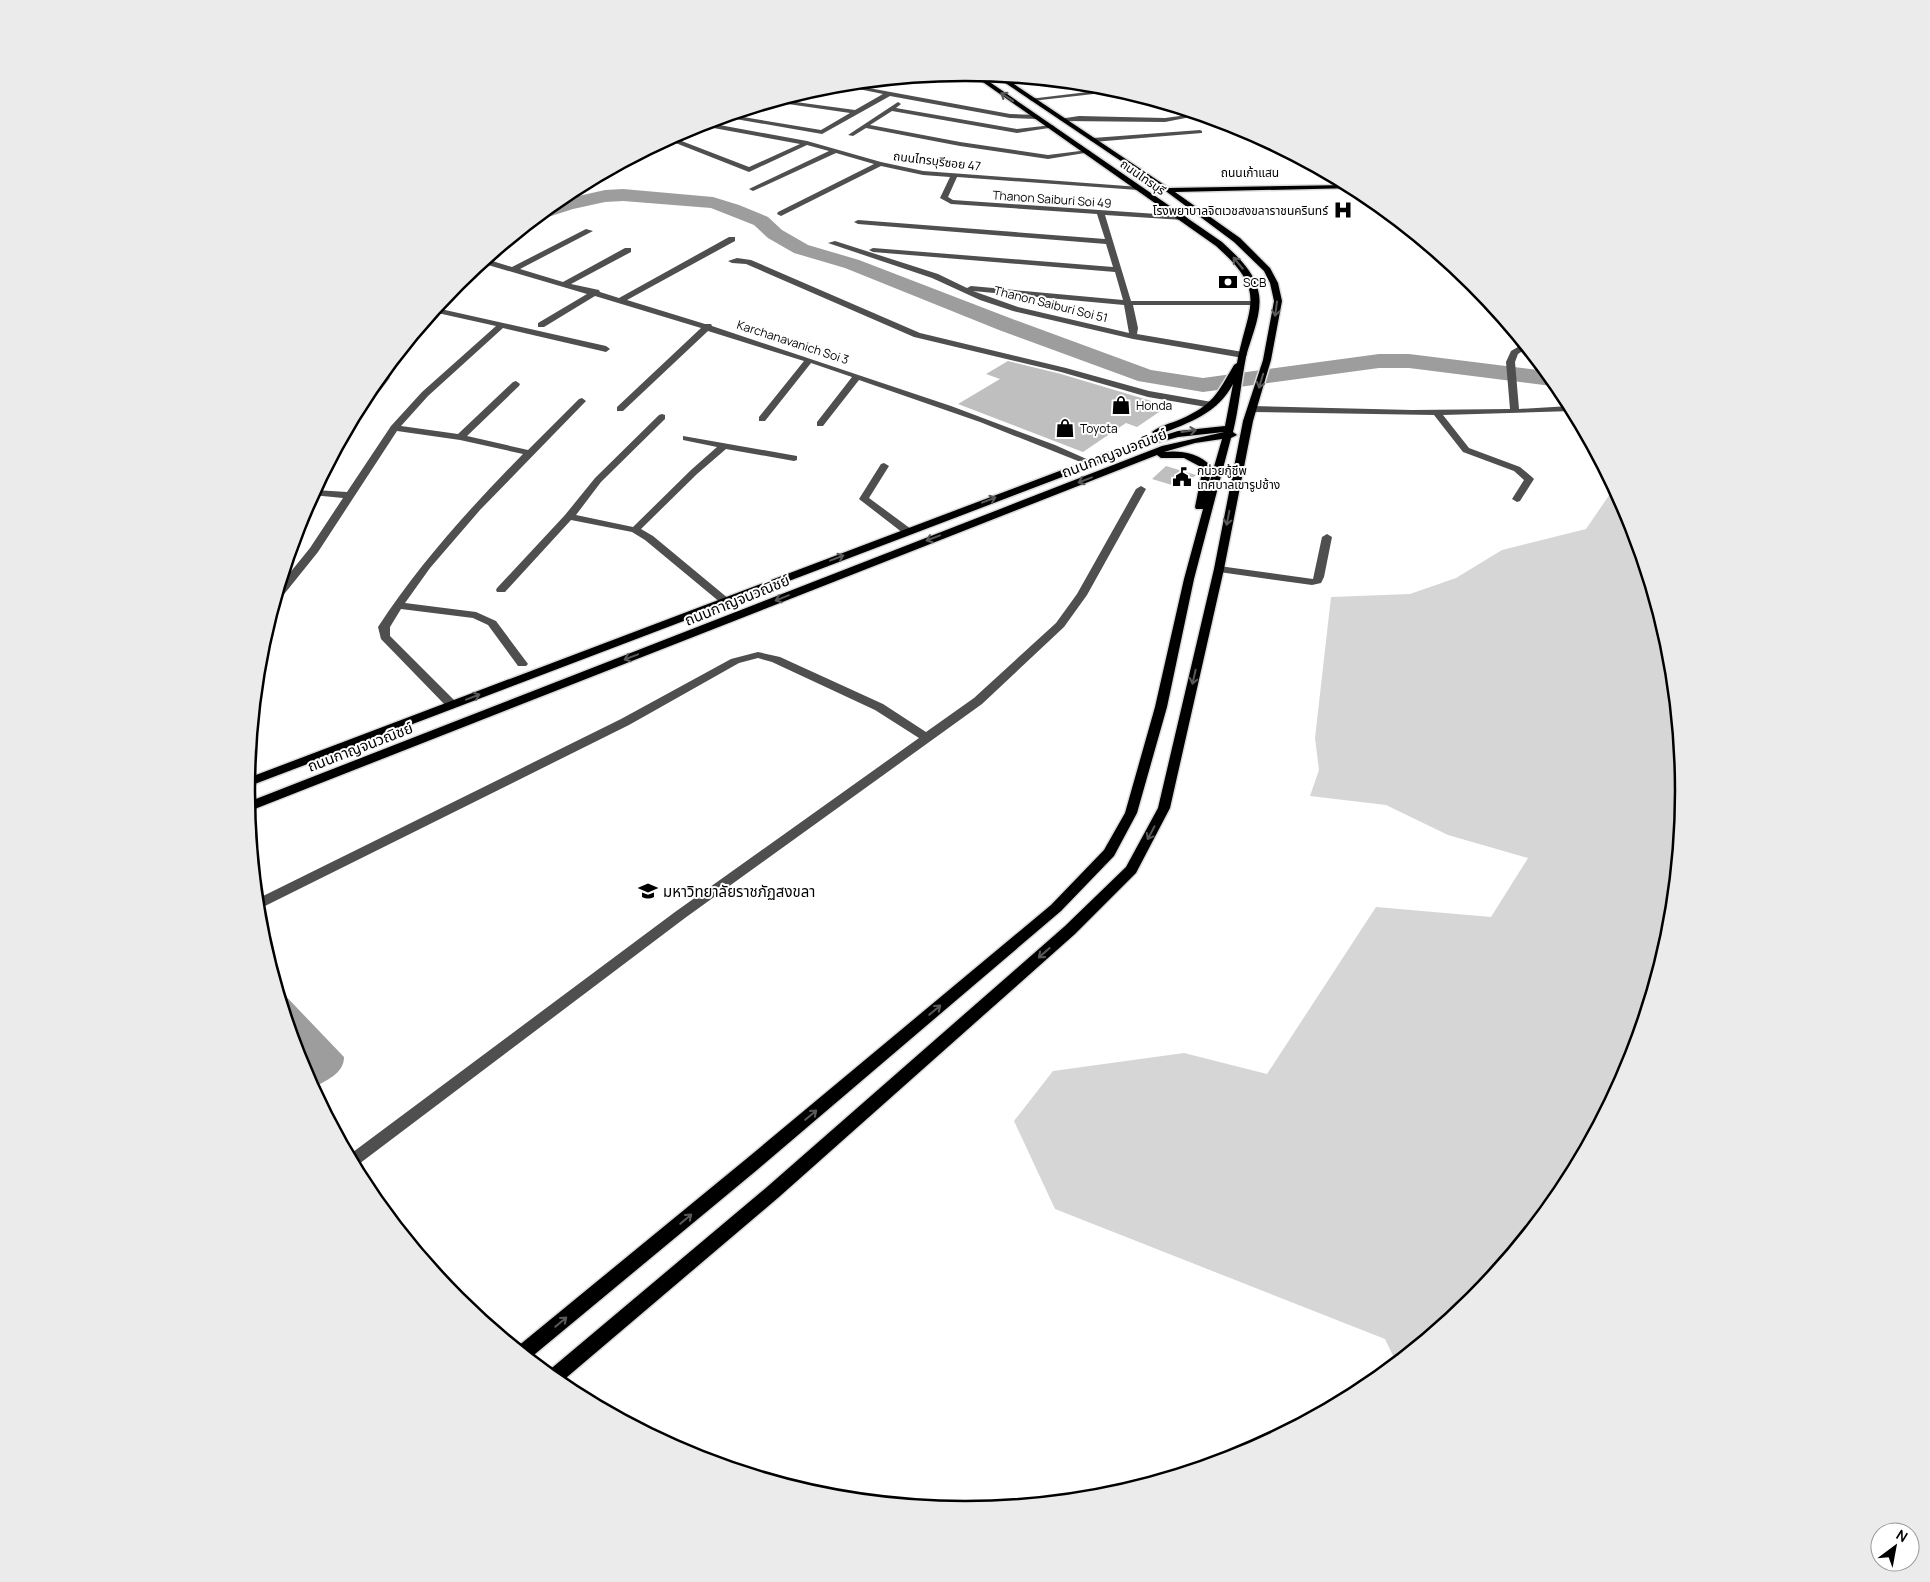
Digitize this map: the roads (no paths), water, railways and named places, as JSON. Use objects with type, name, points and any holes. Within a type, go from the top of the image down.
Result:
[{"type":"main road","name":"ถนนไทรบุรี","points":[[986,82],[1183,218],[1219,244],[1237,260],[1250,278],[1255,292],[1249,336],[1242,356]]},
{"type":"main road","name":"ถนนไทรบุรี","points":[[1008,83],[1169,191],[1237,240],[1267,270],[1274,283],[1278,301],[1267,360],[1248,420],[1235,433]]},
{"type":"main road","name":"ถนนเก้าแสน","points":[[1138,188],[1158,185],[1330,182]]},
{"type":"main road","name":"ถนนเก้าแสน","points":[[1138,188],[1169,191],[1338,187]]},
{"type":"main road","points":[[1044,480],[1184,421],[1212,405],[1222,394],[1242,356]]},
{"type":"main road","points":[[559,1373],[774,1192],[1070,930],[1131,870],[1164,808],[1219,569],[1235,433],[1236,395],[1242,356]]},
{"type":"main road","name":"ถนนกาญจนวณิชย์","points":[[255,780],[907,531],[1156,439],[1190,431],[1235,433]]},
{"type":"main road","points":[[527,1349],[751,1165],[1056,908],[1109,853],[1131,813],[1161,707],[1198,546],[1235,433]]},
{"type":"main road","name":"ถนนกาญจนวณิชย์","points":[[256,804],[1165,448],[1195,440],[1235,433]]},
{"type":"main road","points":[[1130,463],[1154,456],[1172,454],[1195,458],[1206,466],[1207,472],[1196,528],[1198,546]]},
{"type":"street","points":[[862,89],[1010,116],[1037,117]]},
{"type":"street","points":[[1032,99],[1091,93]]},
{"type":"street","points":[[740,118],[822,132],[888,94]]},
{"type":"street","points":[[851,135],[909,98]]},
{"type":"street","points":[[791,103],[854,112]]},
{"type":"street","points":[[891,109],[1017,131],[1052,127]]},
{"type":"street","points":[[1062,119],[1098,117],[1166,120],[1186,117]]},
{"type":"street","points":[[864,126],[1038,156],[1056,157],[1088,152]]},
{"type":"street","name":"ถนนไทรบุรีซอย 47","points":[[716,127],[807,143],[880,164],[923,173],[1138,188]]},
{"type":"street","points":[[1093,140],[1200,132]]},
{"type":"street","points":[[678,142],[749,170],[807,143]]},
{"type":"street","points":[[753,189],[836,151]]},
{"type":"street","points":[[781,214],[880,164]]},
{"type":"street","name":"Thanon Saiburi Soi 49","points":[[954,176],[944,198],[950,202],[1102,214],[1183,218]]},
{"type":"street","points":[[1102,214],[1128,303],[1134,328],[1133,336]]},
{"type":"street","points":[[858,222],[1109,242]]},
{"type":"street","points":[[514,269],[589,231]]},
{"type":"street","points":[[622,300],[732,239]]},
{"type":"street","name":"Thanon Saiburi Soi 51","points":[[832,243],[936,276],[983,298],[1016,309],[1133,336],[1242,356]]},
{"type":"street","points":[[853,249],[1118,270]]},
{"type":"street","points":[[564,284],[628,250]]},
{"type":"street","points":[[732,261],[748,262],[917,335],[1046,365],[1148,394],[1212,405]]},
{"type":"street","name":"Karchanavanich Soi 3","points":[[490,263],[596,292],[708,326],[1020,433],[1086,461]]},
{"type":"street","points":[[960,287],[1128,303],[1255,303]]},
{"type":"street","points":[[541,325],[596,292]]},
{"type":"street","points":[[442,312],[606,349]]},
{"type":"street","points":[[286,585],[314,550],[394,428],[425,394],[501,326]]},
{"type":"street","points":[[620,408],[708,326]]},
{"type":"street","points":[[1515,412],[1513,381],[1509,366],[1514,354],[1519,348]]},
{"type":"street","points":[[762,419],[809,360]]},
{"type":"street","points":[[820,424],[857,376]]},
{"type":"street","points":[[460,437],[516,384]]},
{"type":"street","points":[[452,705],[385,637],[384,627],[457,530],[582,401]]},
{"type":"street","points":[[1253,406],[1346,412],[1515,412],[1563,409]]},
{"type":"street","points":[[1436,412],[1466,450],[1517,469],[1529,479],[1517,500]]},
{"type":"street","points":[[501,590],[569,517],[598,480],[662,417]]},
{"type":"street","points":[[394,428],[460,437],[530,453]]},
{"type":"street","points":[[686,438],[794,458]]},
{"type":"street","points":[[635,530],[694,472],[724,446]]},
{"type":"street","points":[[884,466],[864,499],[907,531]]},
{"type":"street","points":[[357,1157],[680,915],[978,701],[1060,625],[1082,596],[1141,489]]},
{"type":"street","points":[[321,493],[350,495]]},
{"type":"street","points":[[569,517],[635,530],[649,538],[725,601]]},
{"type":"street","points":[[1219,569],[1312,582],[1317,581],[1327,537]]},
{"type":"street","points":[[399,605],[476,615],[485,618],[492,623],[522,664]]},
{"type":"street","points":[[264,901],[625,722],[735,661],[758,655],[776,659],[879,706],[927,738]]},
{"type":"waterway","points":[[566,205],[605,196],[623,195],[713,203],[761,221],[775,234],[801,249],[852,264],[1007,325],[1146,376],[1177,382],[1203,385],[1379,361],[1409,361],[1541,378]]},
{"type":"place","name":"โรงพยาบาลจิตเวชสงขลาราชนครินทร์","points":[[1343,210]]},
{"type":"place","name":"SCB","points":[[1228,282]]},
{"type":"place","name":"Honda","points":[[1121,405]]},
{"type":"place","name":"Toyota","points":[[1065,428]]},
{"type":"place","name":"กน่วยกู้ชีพ เทศบาลเขารูปช้าง","points":[[1182,477]]},
{"type":"place","name":"มหาวิทยาลัยราชภัฏสงขลา","points":[[648,891]]}]
